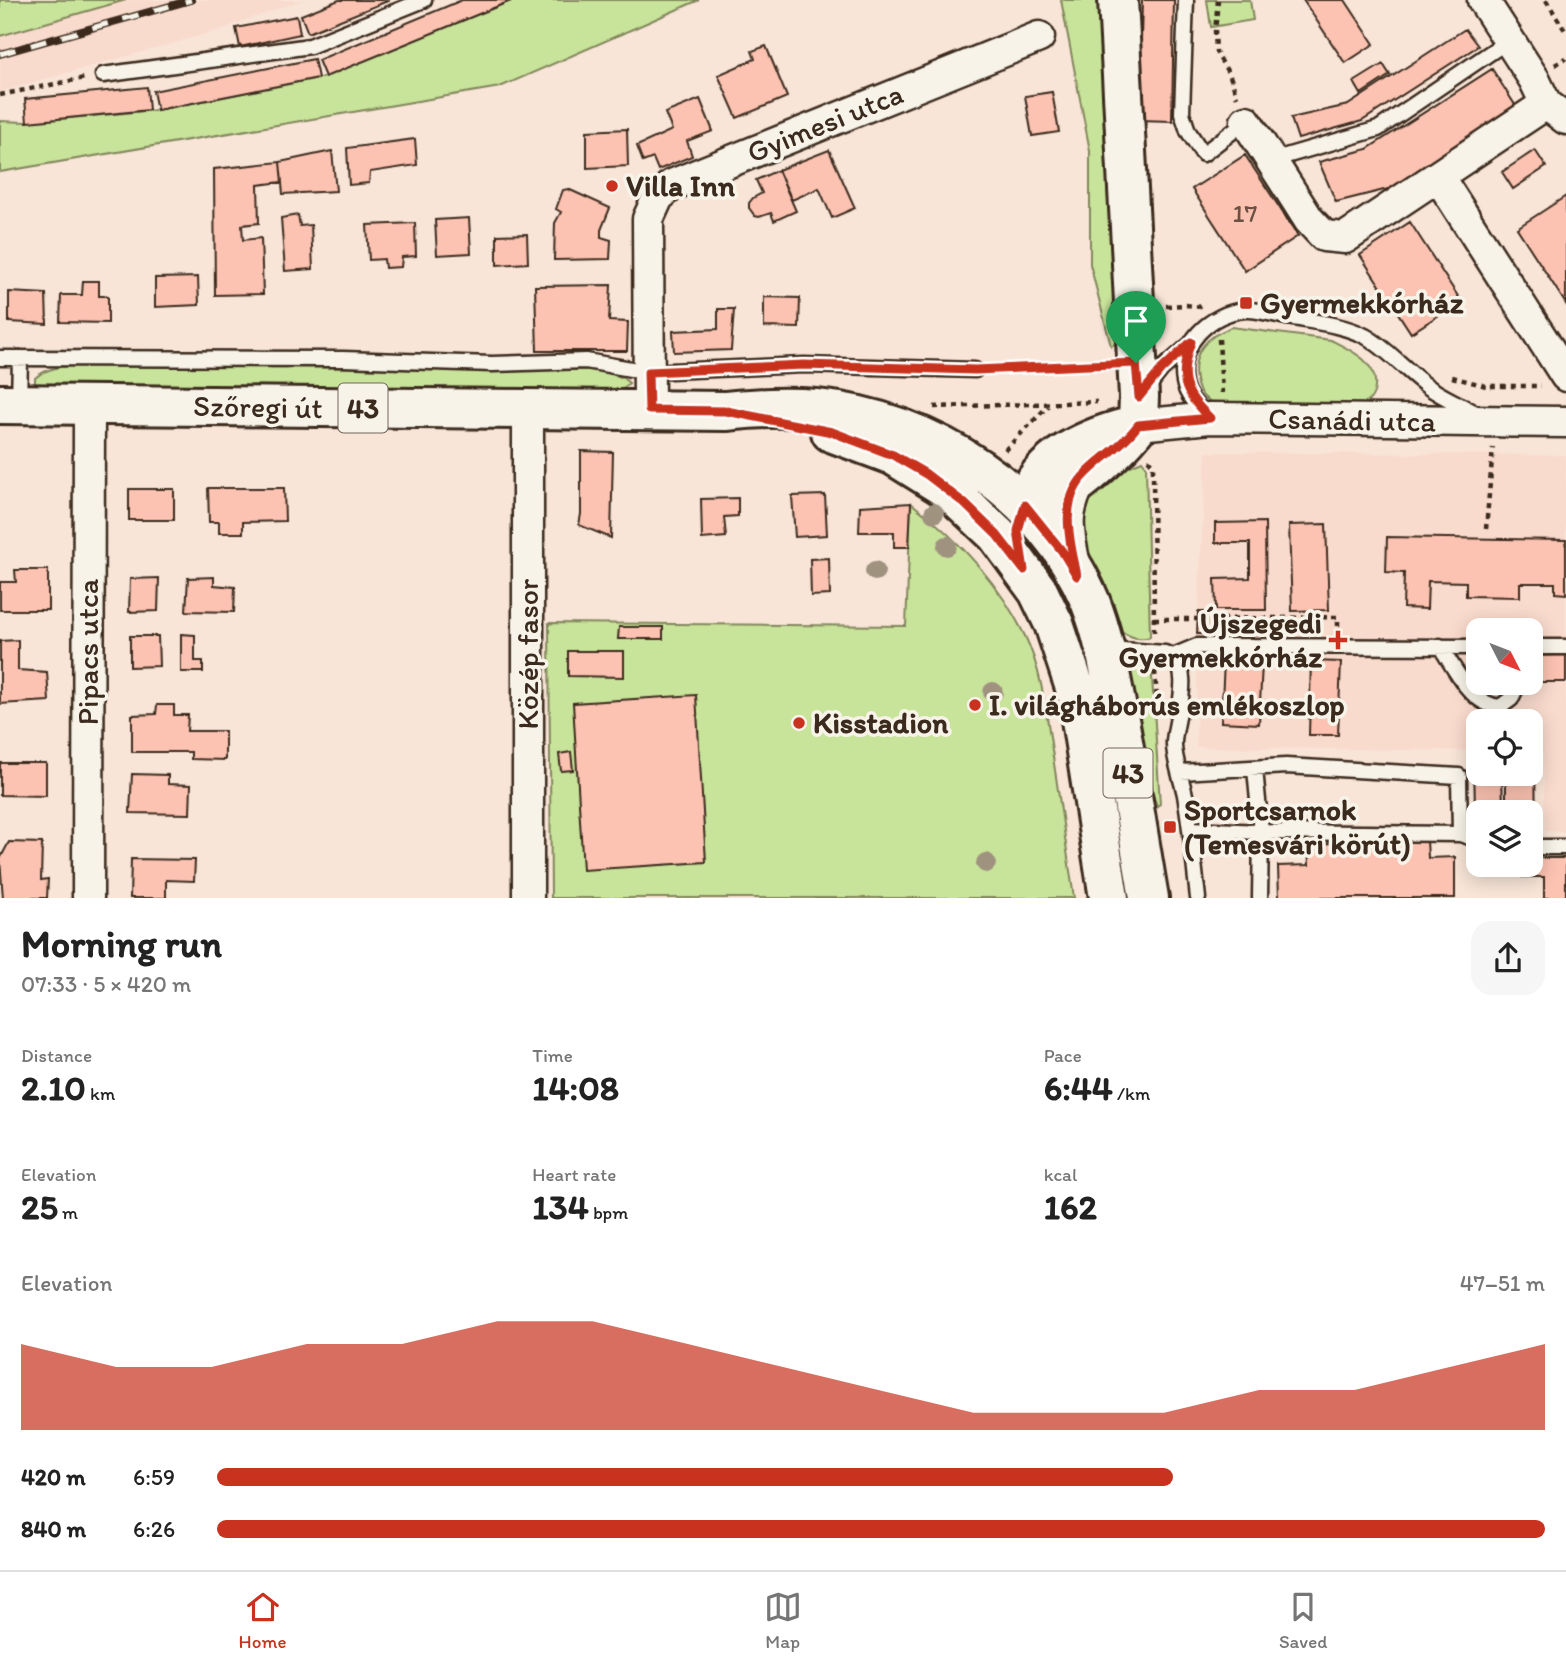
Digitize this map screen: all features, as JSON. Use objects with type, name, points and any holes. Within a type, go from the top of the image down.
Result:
[{"type":"main road","points":[[1118,0],[1138,395]]},
{"type":"main road","name":"Csanádi utca","points":[[1025,505],[1054,499],[1138,395]]},
{"type":"main road","name":"Szőregi út","points":[[10,405],[726,411],[772,407],[817,409],[862,416],[906,430],[947,449],[986,473],[1025,505]]},
{"type":"main road","name":"Szőregi út","points":[[726,411],[832,432],[893,455],[949,491],[997,535],[1024,570]]},
{"type":"main road","name":"Csanádi utca","points":[[1025,505],[1032,485],[1046,467],[1083,461]]},
{"type":"main road","name":"43","points":[[1025,505],[1062,551],[1077,576],[1090,602],[1105,648],[1149,898]]},
{"type":"main road","name":"43","points":[[1024,570],[1054,624],[1077,694],[1109,898]]},
{"type":"street","points":[[1246,121],[1309,220],[1324,236],[1345,238],[1438,176],[1556,112],[1483,0]]},
{"type":"street","name":"Gyimesi utca","points":[[649,410],[648,219],[658,197],[672,185],[1039,37]]},
{"type":"street","points":[[1438,176],[1566,375]]},
{"type":"street","name":"Csanádi utca","points":[[1138,395],[1216,406],[1492,435],[1566,422]]},
{"type":"street","name":"Pipacs utca","points":[[88,898],[89,405]]},
{"type":"street","name":"Közép fasor","points":[[528,410],[528,898]]},
{"type":"street","points":[[1077,576],[1068,514],[1083,461]]},
{"type":"street","name":"Csanádi utca","points":[[986,473],[1046,467]]},
{"type":"street","name":"Szőregi út","points":[[949,491],[995,506],[1025,505]]},
{"type":"street","points":[[1024,570],[1018,531],[1025,505]]},
{"type":"lane","points":[[103,75],[310,46],[424,0]]},
{"type":"lane","points":[[1186,0],[1182,113],[1188,131],[1203,153],[1246,121]]},
{"type":"lane","points":[[1272,160],[1378,129],[1509,40]]},
{"type":"lane","points":[[1138,395],[1217,317],[1248,310],[1354,331],[1368,338],[1492,435]]},
{"type":"lane","points":[[1191,342],[1184,362],[1184,381],[1192,400],[1216,406]]},
{"type":"lane","points":[[0,358],[330,359],[492,364],[586,361],[648,372],[804,365],[975,370]]},
{"type":"lane","points":[[10,405],[20,358]]},
{"type":"lane","points":[[1173,656],[1197,646],[1466,647]]},
{"type":"lane","points":[[1440,646],[1466,685]]},
{"type":"lane","points":[[1544,647],[1566,647]]},
{"type":"lane","points":[[1105,648],[1154,650],[1173,656],[1180,667],[1183,682],[1174,744],[1191,829],[1198,898]]},
{"type":"lane","points":[[1473,695],[1488,705],[1500,707],[1513,695]]},
{"type":"lane","points":[[1181,772],[1286,766],[1459,776],[1460,834]]},
{"type":"lane","points":[[1255,769],[1261,832],[1260,898]]},
{"type":"lane","points":[[1191,829],[1466,836]]},
{"type":"lane","points":[[1543,848],[1566,847]]},
{"type":"path","points":[[1218,0],[1216,52],[1230,76],[1246,121]]},
{"type":"path","points":[[1546,0],[1566,32]]},
{"type":"path","points":[[0,96],[103,75]]},
{"type":"path","points":[[1162,306],[1186,304],[1203,307]]},
{"type":"path","points":[[1216,406],[1217,317]]},
{"type":"path","points":[[975,370],[1138,395]]},
{"type":"path","points":[[1048,405],[1095,402]]},
{"type":"path","points":[[1486,529],[1492,435]]},
{"type":"path","points":[[1212,620],[1338,617],[1339,646]]},
{"type":"path","points":[[1154,619],[1198,619]]},
{"type":"shaded area","points":[[126,0],[302,0],[217,31],[0,92],[0,36]]},
{"type":"shaded area","name":"Újszegedi Gyermekkórház","points":[[1206,452],[1566,455],[1566,832],[1545,831],[1543,709],[1466,709],[1466,751],[1196,747],[1198,612]]},
{"type":"green space","points":[[0,0],[126,0],[0,36]]},
{"type":"green space","points":[[513,0],[699,0],[500,87],[0,172],[0,121],[27,122],[157,110],[325,77]]},
{"type":"green space","points":[[1061,0],[1104,0],[1126,337],[1111,346],[1090,264],[1090,151]]},
{"type":"green space","points":[[1207,0],[1250,0],[1253,20],[1211,27]]},
{"type":"green space","points":[[1231,327],[1331,340],[1355,353],[1368,364],[1375,378],[1372,397],[1358,407],[1212,403],[1205,398],[1197,384],[1197,359],[1209,340]]},
{"type":"green space","points":[[89,365],[599,370],[623,378],[629,383],[623,389],[610,393],[44,390],[35,384],[35,378],[47,371],[60,367]]},
{"type":"green space","points":[[1142,461],[1146,466],[1150,637],[1138,638],[1119,629],[1087,556],[1076,510],[1116,472]]},
{"type":"green space","name":"Kisstadion","points":[[911,503],[945,531],[990,580],[1015,617],[1031,649],[1045,706],[1074,898],[551,898],[549,623],[906,626]]},
{"type":"green space","points":[[1151,661],[1160,804],[1157,806],[1145,772],[1129,674],[1132,668]]},
{"type":"building","points":[[339,0],[390,0],[308,33],[301,15]]},
{"type":"building","points":[[462,0],[513,0],[325,77],[318,60]]},
{"type":"building","points":[[1142,0],[1174,0],[1172,121],[1139,120]]},
{"type":"building","points":[[1303,0],[1345,0],[1374,44],[1345,63]]},
{"type":"building","points":[[297,16],[300,34],[240,47],[236,28]]},
{"type":"building","points":[[1465,29],[1478,46],[1362,121],[1298,139],[1291,118],[1348,105]]},
{"type":"building","points":[[766,46],[787,97],[737,118],[718,75],[755,59],[752,51]]},
{"type":"building","points":[[314,59],[318,78],[157,110],[153,91]]},
{"type":"building","points":[[1383,64],[1390,75],[1361,94],[1354,82]]},
{"type":"building","points":[[1492,69],[1517,108],[1396,187],[1336,202],[1319,162],[1367,149]]},
{"type":"building","points":[[147,87],[149,110],[27,122],[25,99]]},
{"type":"building","points":[[1052,92],[1059,132],[1032,136],[1025,96]]},
{"type":"building","points":[[700,99],[713,131],[687,141],[692,156],[658,170],[653,158],[643,162],[637,146],[672,130],[665,113]]},
{"type":"building","points":[[627,129],[628,166],[587,168],[587,131]]},
{"type":"building","points":[[415,139],[417,165],[370,172],[369,183],[349,185],[347,148]]},
{"type":"building","points":[[829,150],[855,208],[832,218],[819,188],[792,200],[778,170]]},
{"type":"building","points":[[1535,150],[1546,167],[1513,189],[1502,172]]},
{"type":"building","points":[[332,151],[336,191],[283,194],[280,162]]},
{"type":"building","points":[[1245,155],[1298,236],[1245,271],[1192,189]]},
{"type":"building","points":[[280,162],[282,182],[258,185],[259,223],[242,225],[243,240],[261,238],[263,294],[215,295],[214,169]]},
{"type":"building","points":[[778,170],[796,211],[774,221],[771,213],[755,216],[749,203],[762,193],[756,180]]},
{"type":"building","points":[[568,189],[610,208],[601,237],[611,240],[610,259],[554,260],[555,223],[561,212],[556,209],[563,190]]},
{"type":"building","points":[[1566,196],[1566,304],[1517,228]]},
{"type":"building","points":[[298,215],[300,226],[311,225],[313,269],[285,271],[281,218]]},
{"type":"building","points":[[469,218],[471,253],[437,255],[435,220]]},
{"type":"building","points":[[1410,222],[1461,301],[1411,333],[1360,255]]},
{"type":"building","points":[[415,223],[416,256],[402,257],[401,267],[385,268],[384,259],[369,260],[367,225]]},
{"type":"building","points":[[527,234],[528,263],[497,265],[497,235]]},
{"type":"building","points":[[198,277],[199,305],[155,307],[155,278]]},
{"type":"building","points":[[83,281],[99,281],[99,296],[108,296],[108,323],[60,322],[61,295],[82,295]]},
{"type":"building","points":[[611,285],[609,321],[628,322],[627,351],[537,351],[535,286]]},
{"type":"building","points":[[9,292],[46,294],[47,324],[9,322]]},
{"type":"building","points":[[764,297],[800,298],[799,328],[764,327]]},
{"type":"building","points":[[718,309],[734,309],[731,350],[674,352],[673,331],[718,329]]},
{"type":"building","points":[[581,451],[613,452],[611,538],[579,525]]},
{"type":"building","points":[[208,488],[284,488],[285,521],[243,522],[243,533],[219,533],[219,522],[209,522]]},
{"type":"building","points":[[129,489],[174,489],[174,520],[129,520]]},
{"type":"building","points":[[825,495],[827,535],[795,537],[792,496]]},
{"type":"building","points":[[738,498],[738,516],[724,517],[726,537],[702,539],[701,499]]},
{"type":"building","points":[[911,503],[909,547],[894,547],[894,532],[859,532],[860,506]]},
{"type":"building","points":[[1265,522],[1266,610],[1216,610],[1215,579],[1250,578],[1250,543],[1215,543],[1215,523]]},
{"type":"building","points":[[1326,524],[1329,610],[1292,611],[1289,525]]},
{"type":"building","points":[[1387,537],[1566,540],[1566,594],[1555,593],[1555,583],[1520,583],[1520,597],[1466,596],[1466,582],[1428,581],[1427,609],[1403,608],[1404,573],[1386,572]]},
{"type":"building","points":[[829,558],[830,595],[811,596],[810,559]]},
{"type":"building","points":[[15,570],[48,570],[48,610],[0,610],[0,582],[16,582]]},
{"type":"building","points":[[214,577],[214,585],[235,587],[234,612],[186,611],[188,578]]},
{"type":"building","points":[[159,578],[158,611],[129,612],[130,579]]},
{"type":"building","points":[[1198,612],[1212,612],[1212,634],[1197,634]]},
{"type":"building","points":[[619,627],[663,627],[663,639],[618,639]]},
{"type":"building","points":[[181,634],[195,635],[195,661],[203,661],[203,672],[181,672]]},
{"type":"building","points":[[130,636],[158,636],[159,666],[130,667]]},
{"type":"building","points":[[18,640],[18,670],[47,672],[49,701],[0,704],[0,641]]},
{"type":"building","points":[[568,651],[624,651],[624,677],[568,676]]},
{"type":"building","points":[[1566,655],[1566,682],[1544,682],[1544,656]]},
{"type":"building","points":[[1224,661],[1262,663],[1259,724],[1221,722]]},
{"type":"building","points":[[1311,661],[1341,662],[1338,735],[1309,735]]},
{"type":"building","points":[[696,695],[706,862],[583,870],[573,703]]},
{"type":"building","points":[[157,705],[174,705],[174,715],[188,715],[187,731],[225,731],[225,760],[191,759],[191,752],[132,752],[132,715],[156,714]]},
{"type":"building","points":[[571,752],[573,770],[561,771],[559,754]]},
{"type":"building","points":[[0,763],[46,763],[46,796],[0,795]]},
{"type":"building","points":[[132,774],[168,775],[168,784],[191,785],[190,814],[130,813]]},
{"type":"building","points":[[1475,786],[1502,786],[1503,800],[1475,800]]},
{"type":"building","points":[[1506,786],[1535,786],[1536,800],[1506,800]]},
{"type":"building","points":[[1427,840],[1428,858],[1455,857],[1455,898],[1279,898],[1278,866],[1309,865],[1308,844]]},
{"type":"building","points":[[9,842],[42,843],[41,880],[48,879],[47,898],[3,898],[0,859]]},
{"type":"building","points":[[1543,858],[1566,858],[1566,898],[1544,898]]},
{"type":"building","points":[[131,859],[195,860],[194,881],[166,880],[166,898],[130,898]]},
{"type":"railway","points":[[0,54],[191,0]]},
{"type":"place","name":"Villa Inn","points":[[612,186]]},
{"type":"place","name":"Gyermekkórház","points":[[1246,303]]},
{"type":"place","name":"Újszegedi Gyermekkórház","points":[[1338,640]]},
{"type":"place","name":"I. világháborús emlékoszlop","points":[[975,705]]},
{"type":"place","name":"Kisstadion","points":[[799,723]]},
{"type":"place","name":"Sportcsarnok (Temesvári körút)","points":[[1170,827]]},
{"type":"route","points":[[1191,342],[1184,362],[1184,381],[1192,400],[1210,418],[1138,425],[1129,438],[1082,478],[1068,514],[1077,576],[1062,551],[1025,505],[1018,531],[1024,570],[997,535],[964,503],[926,474],[893,455],[832,432],[726,411],[649,410],[648,372],[804,365],[975,370],[1136,363],[1139,397],[1161,370],[1191,342]]}]
